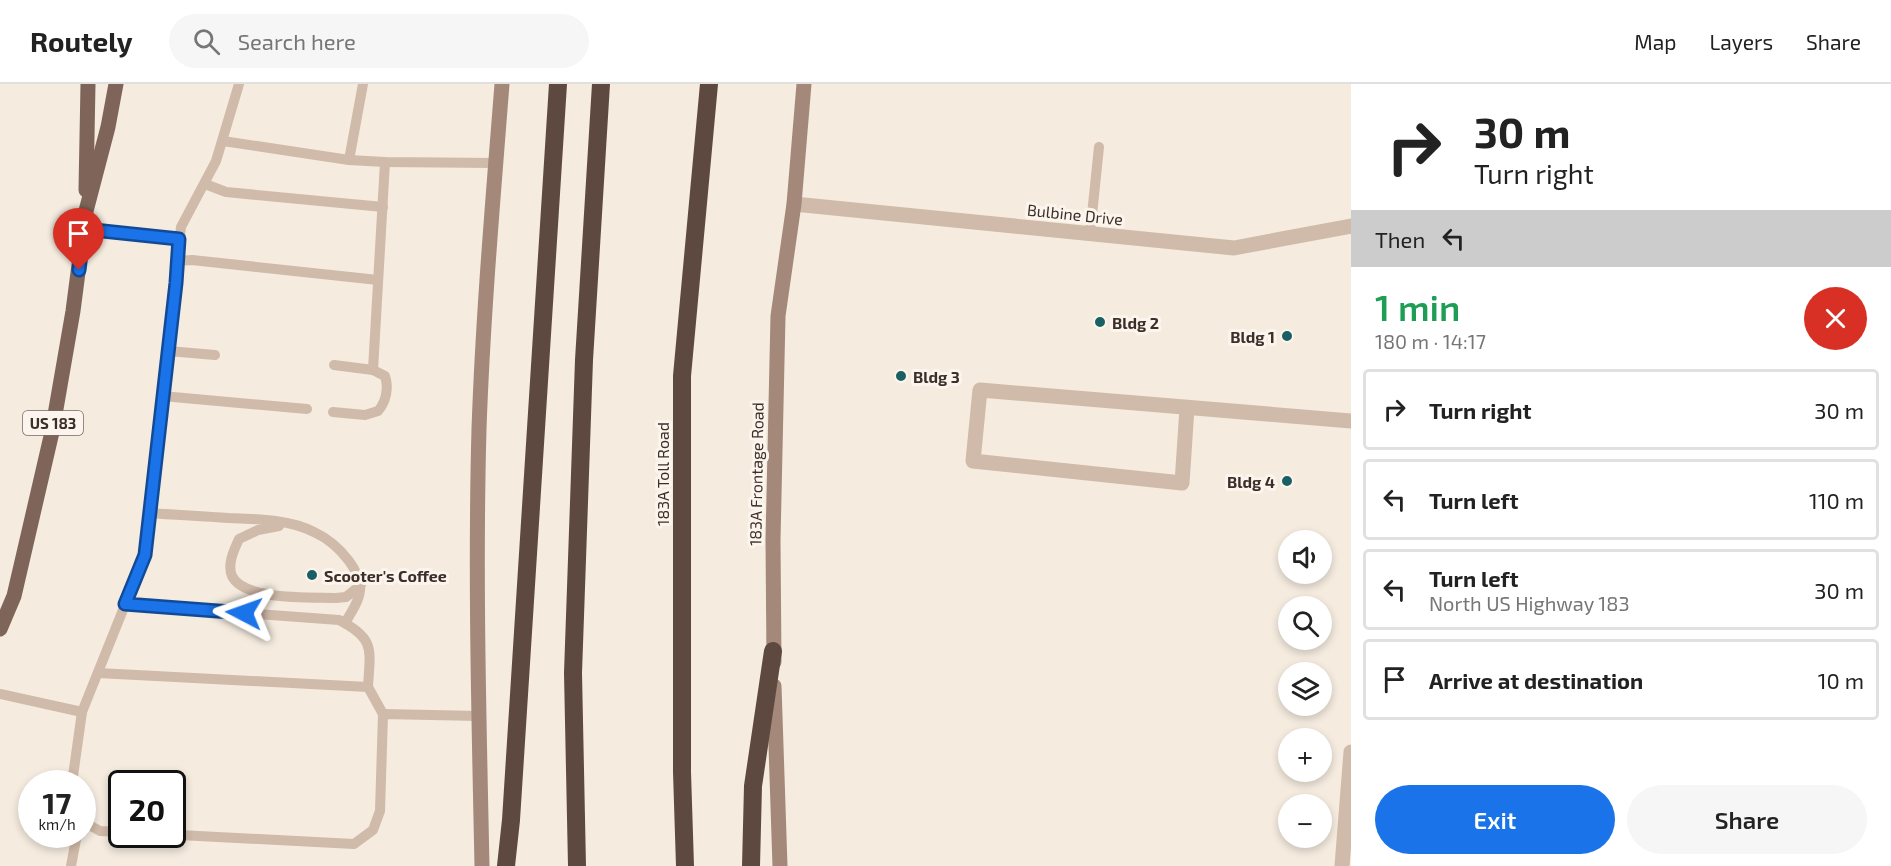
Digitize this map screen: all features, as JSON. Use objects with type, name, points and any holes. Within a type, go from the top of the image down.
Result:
[{"type":"highway","points":[[506,866],[511,820],[558,84]]},
{"type":"highway","points":[[577,866],[573,673],[584,360],[601,84]]},
{"type":"highway","name":"183A Toll Road","points":[[686,866],[682,772],[682,376],[709,84]]},
{"type":"highway","points":[[751,866],[753,786],[773,651]]},
{"type":"main road","name":"US 183","points":[[0,629],[14,597],[52,432],[74,311],[86,211],[87,84]]},
{"type":"main road","name":"US 183","points":[[86,211],[108,127],[116,84]]},
{"type":"main road","points":[[482,866],[479,716],[479,429],[502,84]]},
{"type":"main road","name":"183A Frontage Road","points":[[780,866],[774,735],[772,540],[778,316],[794,204],[804,84]]},
{"type":"street","name":"Bulbine Drive","points":[[794,204],[1234,248],[1351,226]]},
{"type":"street","points":[[1187,408],[1182,483],[974,461],[980,390],[1351,422]]},
{"type":"street","points":[[1342,866],[1351,752]]},
{"type":"lane","points":[[74,770],[82,712],[145,555],[179,239],[186,216],[205,184],[223,141],[238,84]]},
{"type":"lane","points":[[349,160],[363,84]]},
{"type":"lane","points":[[223,141],[349,160],[495,163]]},
{"type":"lane","points":[[1090,234],[1099,147]]},
{"type":"lane","points":[[373,370],[385,162]]},
{"type":"lane","points":[[205,184],[226,192],[382,207]]},
{"type":"lane","points":[[84,229],[179,239]]},
{"type":"lane","points":[[177,261],[192,260],[378,280]]},
{"type":"lane","points":[[168,351],[215,355]]},
{"type":"lane","points":[[333,412],[365,415],[378,411],[385,400],[387,382],[385,376],[373,370],[334,365]]},
{"type":"lane","points":[[162,396],[307,410]]},
{"type":"lane","points":[[150,513],[256,519],[291,524],[313,531],[330,542],[359,574],[361,585],[356,605],[345,623]]},
{"type":"lane","points":[[301,527],[264,528],[251,532],[239,540],[230,563],[232,576],[239,584],[266,595],[346,597],[361,585]]},
{"type":"lane","points":[[125,604],[339,620],[358,630],[370,645],[369,687],[383,714],[380,811],[373,830],[354,844],[186,835]]},
{"type":"lane","points":[[98,673],[369,687]]},
{"type":"lane","points":[[0,694],[82,712]]},
{"type":"lane","points":[[383,714],[479,716]]},
{"type":"lane","points":[[71,866],[74,848]]},
{"type":"place","name":"Bldg 2","points":[[1100,322]]},
{"type":"place","name":"Bldg 1","points":[[1287,336]]},
{"type":"place","name":"Bldg 3","points":[[901,376]]},
{"type":"place","name":"Bldg 4","points":[[1287,481]]},
{"type":"place","name":"Scooter's Coffee","points":[[312,575]]},
{"type":"route","points":[[79,270],[84,229],[179,239],[145,555],[125,604],[244,613]]}]
